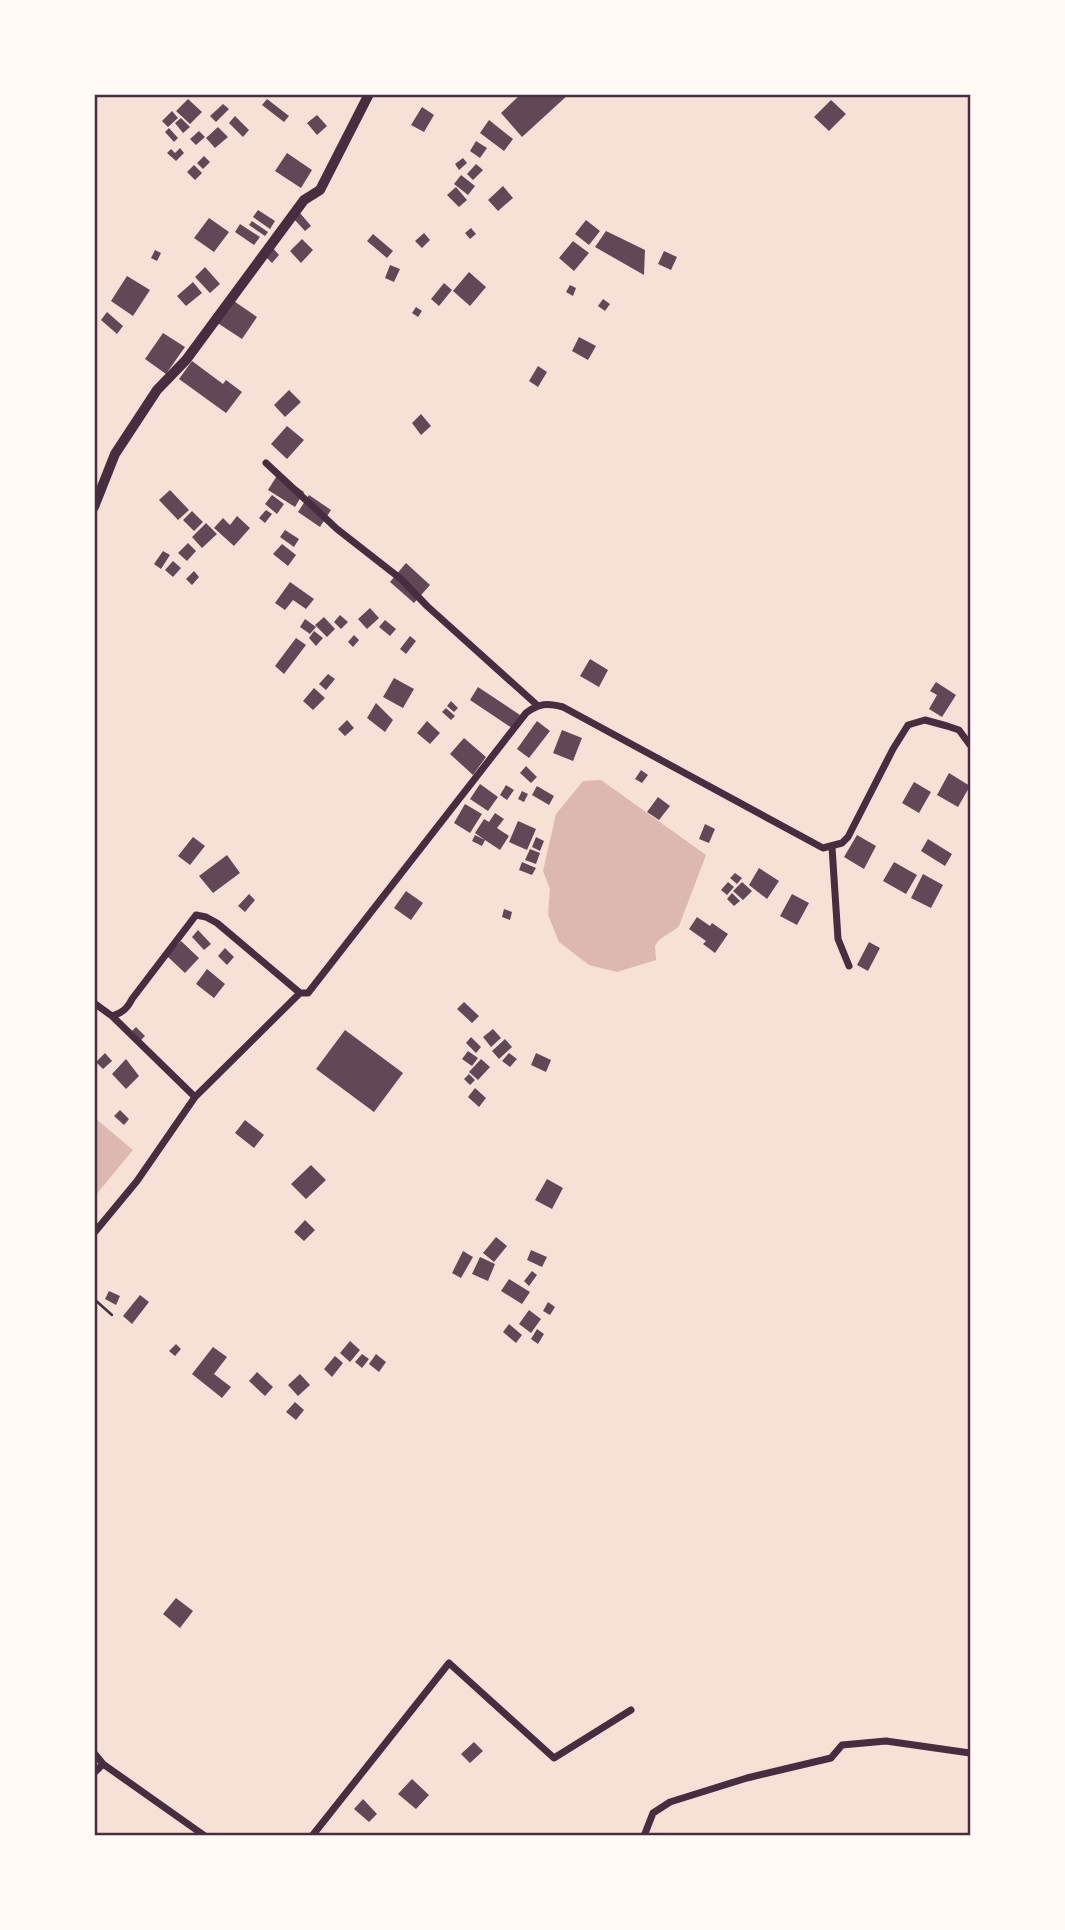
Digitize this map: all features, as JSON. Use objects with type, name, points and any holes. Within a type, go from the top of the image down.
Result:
[{"type":"street","points":[[94,507],[116,454],[150,401],[186,360],[304,200],[320,190],[369,94]]},
{"type":"street","points":[[266,463],[337,529],[401,579],[426,606],[537,705]]},
{"type":"street","points":[[112,1016],[120,1014],[128,1007],[196,915],[217,923],[300,993],[308,993],[526,713],[537,705],[563,707],[823,848],[832,847],[848,837],[908,725],[925,720],[947,726],[959,730],[971,745]]},
{"type":"street","points":[[832,847],[838,939],[849,966]]},
{"type":"street","points":[[94,1233],[137,1181],[195,1097],[300,993]]},
{"type":"street","points":[[94,1003],[112,1016],[195,1097]]},
{"type":"street","points":[[312,1836],[449,1662],[554,1758],[631,1710]]},
{"type":"street","points":[[645,1836],[653,1813],[670,1802],[747,1778],[831,1758],[842,1745],[886,1741],[971,1753]]},
{"type":"street","points":[[94,1753],[103,1764],[205,1836]]},
{"type":"street","points":[[94,1773],[103,1764]]},
{"type":"path","points":[[94,1299],[112,1315]]},
{"type":"shaded area","points":[[601,780],[706,855],[679,926],[660,939],[655,946],[656,960],[617,972],[589,965],[559,942],[548,915],[550,889],[543,871],[556,814],[583,781]]},
{"type":"shaded area","points":[[95,1118],[133,1150],[95,1196]]},
{"type":"building","points":[[521,94],[569,94],[522,137],[501,113]]},
{"type":"building","points":[[188,99],[202,112],[190,124],[176,111]]},
{"type":"building","points":[[267,99],[289,116],[284,122],[262,105]]},
{"type":"building","points":[[831,100],[846,114],[829,131],[814,117]]},
{"type":"building","points":[[223,104],[229,109],[216,122],[210,116]]},
{"type":"building","points":[[422,107],[434,115],[424,132],[411,125]]},
{"type":"building","points":[[172,111],[178,118],[168,127],[162,121]]},
{"type":"building","points":[[317,115],[327,126],[317,135],[307,123]]},
{"type":"building","points":[[235,116],[249,130],[243,137],[229,123]]},
{"type":"building","points":[[181,118],[190,127],[183,133],[175,123]]},
{"type":"building","points":[[489,120],[513,139],[504,151],[480,133]]},
{"type":"building","points":[[218,127],[228,137],[215,148],[206,138]]},
{"type":"building","points":[[169,128],[178,138],[174,142],[165,132]]},
{"type":"building","points":[[199,131],[205,137],[196,145],[190,139]]},
{"type":"building","points":[[476,141],[487,148],[480,158],[470,151]]},
{"type":"building","points":[[180,148],[184,153],[176,161],[167,153],[171,149],[175,153]]},
{"type":"building","points":[[287,153],[312,170],[301,188],[275,171]]},
{"type":"building","points":[[204,156],[210,162],[203,169],[197,163]]},
{"type":"building","points":[[463,158],[467,163],[459,170],[455,164]]},
{"type":"building","points":[[476,164],[483,170],[473,180],[467,174]]},
{"type":"building","points":[[194,165],[202,173],[195,180],[187,172]]},
{"type":"building","points":[[461,175],[475,186],[468,195],[454,184]]},
{"type":"building","points":[[503,186],[513,198],[498,211],[488,200]]},
{"type":"building","points":[[456,187],[467,200],[459,207],[447,195]]},
{"type":"building","points":[[258,210],[275,221],[270,229],[253,217]]},
{"type":"building","points":[[300,213],[311,226],[305,231],[294,219]]},
{"type":"building","points":[[209,218],[229,232],[214,252],[194,238]]},
{"type":"building","points":[[586,220],[600,231],[589,245],[575,234]]},
{"type":"building","points":[[252,221],[268,232],[265,236],[249,225]]},
{"type":"building","points":[[240,224],[260,237],[254,245],[235,232]]},
{"type":"building","points":[[471,228],[476,234],[470,239],[465,233]]},
{"type":"building","points":[[606,231],[645,250],[644,275],[595,247]]},
{"type":"building","points":[[424,233],[430,240],[422,248],[415,241]]},
{"type":"building","points":[[373,234],[393,251],[387,258],[367,241]]},
{"type":"building","points":[[302,239],[313,250],[301,263],[290,251]]},
{"type":"building","points":[[573,241],[589,253],[574,271],[559,258]]},
{"type":"building","points":[[272,247],[279,255],[272,263],[264,255]]},
{"type":"building","points":[[155,250],[161,253],[157,261],[151,258]]},
{"type":"building","points":[[664,251],[677,257],[671,270],[658,264]]},
{"type":"building","points":[[390,265],[400,269],[394,282],[385,278]]},
{"type":"building","points":[[205,267],[220,284],[210,293],[195,277]]},
{"type":"building","points":[[469,272],[486,287],[470,306],[453,291]]},
{"type":"building","points":[[127,276],[150,290],[133,316],[111,301]]},
{"type":"building","points":[[193,282],[202,293],[186,306],[177,296]]},
{"type":"building","points":[[444,283],[452,290],[439,306],[431,299]]},
{"type":"building","points":[[570,285],[576,288],[573,296],[566,292]]},
{"type":"building","points":[[228,297],[257,317],[242,339],[213,320]]},
{"type":"building","points":[[603,299],[610,304],[605,311],[598,306]]},
{"type":"building","points":[[416,307],[422,311],[418,317],[412,313]]},
{"type":"building","points":[[107,312],[123,326],[117,334],[101,320]]},
{"type":"building","points":[[163,333],[185,347],[166,374],[145,359]]},
{"type":"building","points":[[579,337],[596,346],[588,360],[572,351]]},
{"type":"building","points":[[192,361],[223,384],[226,380],[242,392],[226,413],[179,379]]},
{"type":"building","points":[[538,366],[547,372],[538,387],[529,381]]},
{"type":"building","points":[[289,390],[301,402],[285,417],[274,405]]},
{"type":"building","points":[[421,414],[431,426],[421,435],[412,423]]},
{"type":"building","points":[[287,426],[304,440],[287,459],[271,444]]},
{"type":"building","points":[[278,474],[304,492],[295,507],[268,490]]},
{"type":"building","points":[[170,490],[189,510],[178,520],[159,500]]},
{"type":"building","points":[[272,495],[284,504],[277,514],[265,504]]},
{"type":"building","points":[[309,495],[331,510],[320,527],[298,512]]},
{"type":"building","points":[[266,510],[272,514],[265,523],[259,518]]},
{"type":"building","points":[[192,511],[203,522],[194,531],[183,520]]},
{"type":"building","points":[[237,516],[250,528],[234,546],[214,528],[223,518],[230,525]]},
{"type":"building","points":[[206,523],[217,534],[202,548],[192,537]]},
{"type":"building","points":[[285,530],[299,539],[294,547],[280,537]]},
{"type":"building","points":[[188,543],[196,551],[187,561],[178,553]]},
{"type":"building","points":[[282,544],[296,555],[288,566],[273,554]]},
{"type":"building","points":[[163,551],[170,555],[161,569],[154,564]]},
{"type":"building","points":[[173,561],[181,568],[173,577],[165,570]]},
{"type":"building","points":[[406,563],[430,585],[414,603],[390,582]]},
{"type":"building","points":[[194,571],[199,577],[192,585],[186,579]]},
{"type":"building","points":[[290,582],[314,599],[306,609],[293,600],[285,610],[275,603]]},
{"type":"building","points":[[370,608],[379,618],[367,629],[358,619]]},
{"type":"building","points":[[340,615],[348,622],[341,629],[334,622]]},
{"type":"building","points":[[324,617],[335,629],[327,637],[315,625]]},
{"type":"building","points":[[305,619],[316,627],[310,634],[300,627]]},
{"type":"building","points":[[385,620],[396,629],[390,636],[379,627]]},
{"type":"building","points":[[314,631],[323,638],[316,646],[309,638]]},
{"type":"building","points":[[354,635],[359,640],[353,647],[348,642]]},
{"type":"building","points":[[410,636],[416,641],[406,654],[400,649]]},
{"type":"building","points":[[296,638],[306,645],[284,674],[275,666]]},
{"type":"building","points":[[590,659],[608,670],[599,687],[580,676]]},
{"type":"building","points":[[328,674],[335,679],[326,690],[319,684]]},
{"type":"building","points":[[394,678],[414,689],[403,708],[383,697]]},
{"type":"building","points":[[936,682],[956,695],[942,717],[929,709],[937,695],[930,691]]},
{"type":"building","points":[[478,687],[520,715],[512,728],[470,700]]},
{"type":"building","points":[[314,688],[325,698],[313,710],[303,701]]},
{"type":"building","points":[[451,701],[458,708],[454,712],[447,706]]},
{"type":"building","points":[[376,703],[393,720],[385,732],[367,718]]},
{"type":"building","points":[[446,708],[455,716],[451,720],[442,712]]},
{"type":"building","points":[[347,720],[354,728],[345,736],[338,729]]},
{"type":"building","points":[[427,721],[440,733],[430,744],[417,733]]},
{"type":"building","points":[[537,721],[550,731],[529,758],[517,749]]},
{"type":"building","points":[[562,730],[582,738],[573,761],[553,753]]},
{"type":"building","points":[[464,738],[486,757],[473,775],[450,754]]},
{"type":"building","points":[[526,766],[537,777],[531,783],[520,773]]},
{"type":"building","points":[[641,770],[648,775],[642,783],[635,779]]},
{"type":"building","points":[[949,773],[970,786],[958,807],[937,795]]},
{"type":"building","points":[[914,782],[931,792],[919,813],[902,803]]},
{"type":"building","points":[[480,784],[498,797],[488,811],[470,799]]},
{"type":"building","points":[[506,785],[514,790],[507,800],[500,795]]},
{"type":"building","points":[[537,786],[554,796],[549,805],[532,795]]},
{"type":"building","points":[[522,791],[528,794],[524,802],[518,799]]},
{"type":"building","points":[[658,797],[670,806],[659,820],[647,812]]},
{"type":"building","points":[[465,804],[482,814],[470,833],[454,823]]},
{"type":"building","points":[[495,813],[504,819],[497,828],[509,836],[500,850],[475,833],[484,819],[489,822]]},
{"type":"building","points":[[518,821],[536,829],[527,850],[509,842]]},
{"type":"building","points":[[705,824],[715,829],[709,843],[699,839]]},
{"type":"building","points":[[475,835],[485,840],[482,846],[472,841]]},
{"type":"building","points":[[857,835],[876,846],[864,869],[844,857]]},
{"type":"building","points":[[193,837],[205,846],[190,865],[178,856]]},
{"type":"building","points":[[536,837],[544,841],[540,851],[532,847]]},
{"type":"building","points":[[928,839],[952,854],[945,866],[921,851]]},
{"type":"building","points":[[530,849],[540,853],[536,864],[525,860]]},
{"type":"building","points":[[227,855],[240,873],[213,893],[199,876]]},
{"type":"building","points":[[522,862],[536,868],[532,875],[519,870]]},
{"type":"building","points":[[894,862],[917,875],[906,894],[883,881]]},
{"type":"building","points":[[759,868],[779,881],[767,899],[749,885]]},
{"type":"building","points":[[735,873],[742,878],[737,884],[730,878]]},
{"type":"building","points":[[923,874],[943,885],[931,908],[911,898]]},
{"type":"building","points":[[728,882],[734,887],[727,895],[721,890]]},
{"type":"building","points":[[742,882],[752,891],[743,900],[733,891]]},
{"type":"building","points":[[406,891],[423,903],[411,920],[394,908]]},
{"type":"building","points":[[732,893],[740,901],[734,906],[727,899]]},
{"type":"building","points":[[249,894],[255,900],[245,912],[238,906]]},
{"type":"building","points":[[792,894],[809,903],[797,925],[780,916]]},
{"type":"building","points":[[504,909],[512,912],[510,920],[502,917]]},
{"type":"building","points":[[697,917],[728,934],[715,953],[703,944],[706,941],[689,929]]},
{"type":"building","points":[[198,930],[211,944],[204,950],[192,937]]},
{"type":"building","points":[[181,941],[199,958],[185,973],[167,956]]},
{"type":"building","points":[[869,942],[880,948],[868,971],[857,965]]},
{"type":"building","points":[[225,948],[234,957],[227,965],[218,956]]},
{"type":"building","points":[[207,969],[225,984],[214,998],[196,984]]},
{"type":"building","points":[[464,1002],[479,1016],[472,1023],[457,1009]]},
{"type":"building","points":[[136,1027],[145,1036],[141,1040],[132,1031]]},
{"type":"building","points":[[493,1029],[501,1038],[491,1047],[483,1037]]},
{"type":"building","points":[[345,1030],[403,1073],[374,1112],[316,1069]]},
{"type":"building","points":[[471,1037],[481,1047],[476,1053],[466,1043]]},
{"type":"building","points":[[505,1039],[512,1047],[499,1059],[492,1051]]},
{"type":"building","points":[[468,1051],[478,1058],[472,1066],[462,1059]]},
{"type":"building","points":[[105,1053],[112,1061],[103,1069],[96,1062]]},
{"type":"building","points":[[509,1053],[517,1059],[510,1067],[502,1061]]},
{"type":"building","points":[[536,1053],[551,1060],[546,1072],[531,1065]]},
{"type":"building","points":[[126,1059],[139,1076],[126,1089],[112,1074]]},
{"type":"building","points":[[481,1059],[490,1067],[478,1080],[469,1072]]},
{"type":"building","points":[[469,1074],[475,1080],[470,1085],[464,1079]]},
{"type":"building","points":[[475,1088],[486,1098],[479,1107],[468,1097]]},
{"type":"building","points":[[120,1110],[129,1119],[124,1125],[114,1116]]},
{"type":"building","points":[[245,1120],[264,1135],[254,1148],[235,1133]]},
{"type":"building","points":[[311,1165],[326,1180],[306,1199],[291,1184]]},
{"type":"building","points":[[547,1179],[563,1188],[552,1209],[535,1200]]},
{"type":"building","points":[[305,1220],[315,1230],[304,1241],[294,1232]]},
{"type":"building","points":[[496,1237],[507,1246],[494,1262],[483,1253]]},
{"type":"building","points":[[531,1250],[547,1257],[542,1267],[527,1260]]},
{"type":"building","points":[[463,1251],[473,1257],[461,1278],[452,1273]]},
{"type":"building","points":[[480,1257],[495,1264],[488,1281],[472,1274]]},
{"type":"building","points":[[532,1271],[537,1275],[529,1286],[524,1281]]},
{"type":"building","points":[[509,1279],[530,1292],[522,1304],[501,1291]]},
{"type":"building","points":[[109,1291],[120,1296],[116,1305],[105,1299]]},
{"type":"building","points":[[140,1295],[149,1302],[132,1324],[123,1316]]},
{"type":"building","points":[[548,1302],[555,1307],[550,1315],[543,1311]]},
{"type":"building","points":[[529,1310],[541,1319],[531,1333],[519,1324]]},
{"type":"building","points":[[509,1324],[522,1335],[516,1343],[503,1332]]},
{"type":"building","points":[[537,1329],[544,1334],[538,1344],[531,1339]]},
{"type":"building","points":[[350,1341],[360,1350],[350,1362],[340,1353]]},
{"type":"building","points":[[176,1344],[181,1349],[175,1356],[169,1351]]},
{"type":"building","points":[[213,1347],[227,1357],[214,1374],[231,1387],[222,1398],[192,1374]]},
{"type":"building","points":[[362,1354],[369,1359],[362,1368],[355,1362]]},
{"type":"building","points":[[376,1354],[386,1362],[379,1372],[369,1364]]},
{"type":"building","points":[[335,1356],[343,1363],[332,1377],[324,1369]]},
{"type":"building","points":[[257,1372],[273,1387],[265,1396],[249,1381]]},
{"type":"building","points":[[300,1374],[310,1385],[298,1396],[288,1385]]},
{"type":"building","points":[[295,1402],[304,1410],[296,1420],[286,1412]]},
{"type":"building","points":[[176,1598],[193,1611],[180,1628],[163,1614]]},
{"type":"building","points":[[474,1742],[483,1751],[470,1763],[461,1754]]},
{"type":"building","points":[[412,1779],[429,1795],[416,1809],[398,1794]]},
{"type":"building","points":[[363,1799],[377,1814],[369,1822],[354,1809]]}]
